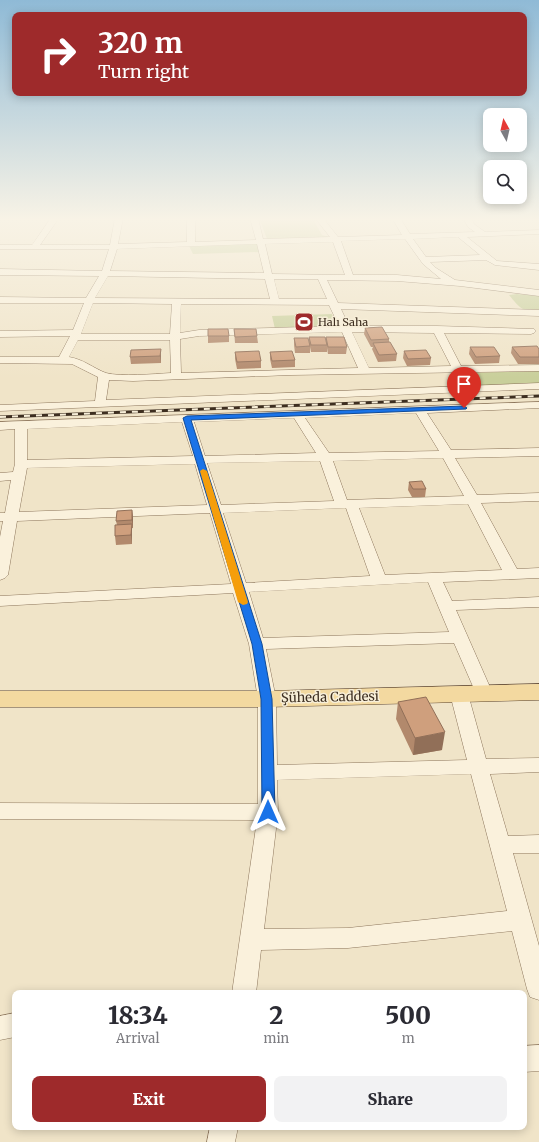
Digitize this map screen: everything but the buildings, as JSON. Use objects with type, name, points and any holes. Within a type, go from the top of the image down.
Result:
[{"type":"main road","name":"Şüheda Caddesi","points":[[0,699],[267,699],[539,692]]},
{"type":"street","points":[[269,271],[275,301]]},
{"type":"street","points":[[348,271],[350,277]]},
{"type":"street","points":[[397,278],[412,271]]},
{"type":"street","points":[[432,271],[443,278],[460,283]]},
{"type":"street","points":[[0,272],[397,278],[460,283],[539,292]]},
{"type":"street","points":[[62,360],[76,335],[90,299],[105,274]]},
{"type":"street","points":[[321,277],[366,371]]},
{"type":"street","points":[[496,288],[539,340]]},
{"type":"street","points":[[0,311],[4,300],[90,299],[275,301],[539,313]]},
{"type":"street","points":[[176,376],[175,337],[177,300]]},
{"type":"street","points":[[0,334],[175,337],[199,333],[346,329],[531,331]]},
{"type":"street","points":[[437,329],[458,370]]},
{"type":"street","points":[[0,360],[74,361],[104,376],[133,378],[176,376],[316,384],[539,386]]},
{"type":"street","points":[[0,408],[100,404],[316,384],[366,371],[539,368]]},
{"type":"street","points":[[100,404],[104,376]]},
{"type":"street","points":[[0,426],[539,405]]},
{"type":"street","points":[[419,409],[449,455],[474,499],[512,574]]},
{"type":"street","points":[[297,414],[325,457],[347,504],[379,580]]},
{"type":"street","points":[[187,418],[257,644],[267,699],[268,812],[252,940],[244,990]]},
{"type":"street","points":[[0,575],[5,516],[20,470],[21,425]]},
{"type":"street","points":[[0,477],[20,470],[199,459],[539,452]]},
{"type":"street","points":[[5,516],[539,498]]},
{"type":"street","points":[[0,601],[239,587],[539,573]]},
{"type":"street","points":[[434,578],[484,694]]},
{"type":"street","points":[[447,606],[539,602]]},
{"type":"street","points":[[257,644],[460,637]]},
{"type":"street","points":[[459,694],[500,845],[528,932],[539,989]]},
{"type":"street","points":[[268,772],[479,768],[539,765]]},
{"type":"street","points":[[0,811],[268,812]]},
{"type":"street","points":[[500,845],[539,844]]},
{"type":"street","points":[[252,940],[528,932]]},
{"type":"street","points":[[0,1028],[12,1026]]},
{"type":"street","points":[[527,1059],[539,1058]]},
{"type":"street","points":[[221,1142],[223,1130]]},
{"type":"green space","points":[[517,294],[539,296],[539,311],[521,308],[509,295]]},
{"type":"green space","name":"Halı Saha","points":[[332,314],[337,327],[275,329],[272,316]]},
{"type":"green space","points":[[539,371],[539,384],[478,387],[468,373]]},
{"type":"railway","points":[[0,417],[539,396]]},
{"type":"slow traffic","points":[[203,471],[216,509],[243,602]]},
{"type":"place","name":"Halı Saha","points":[[304,322]]},
{"type":"route","points":[[268,812],[267,699],[257,644],[187,418],[464,408]]}]
